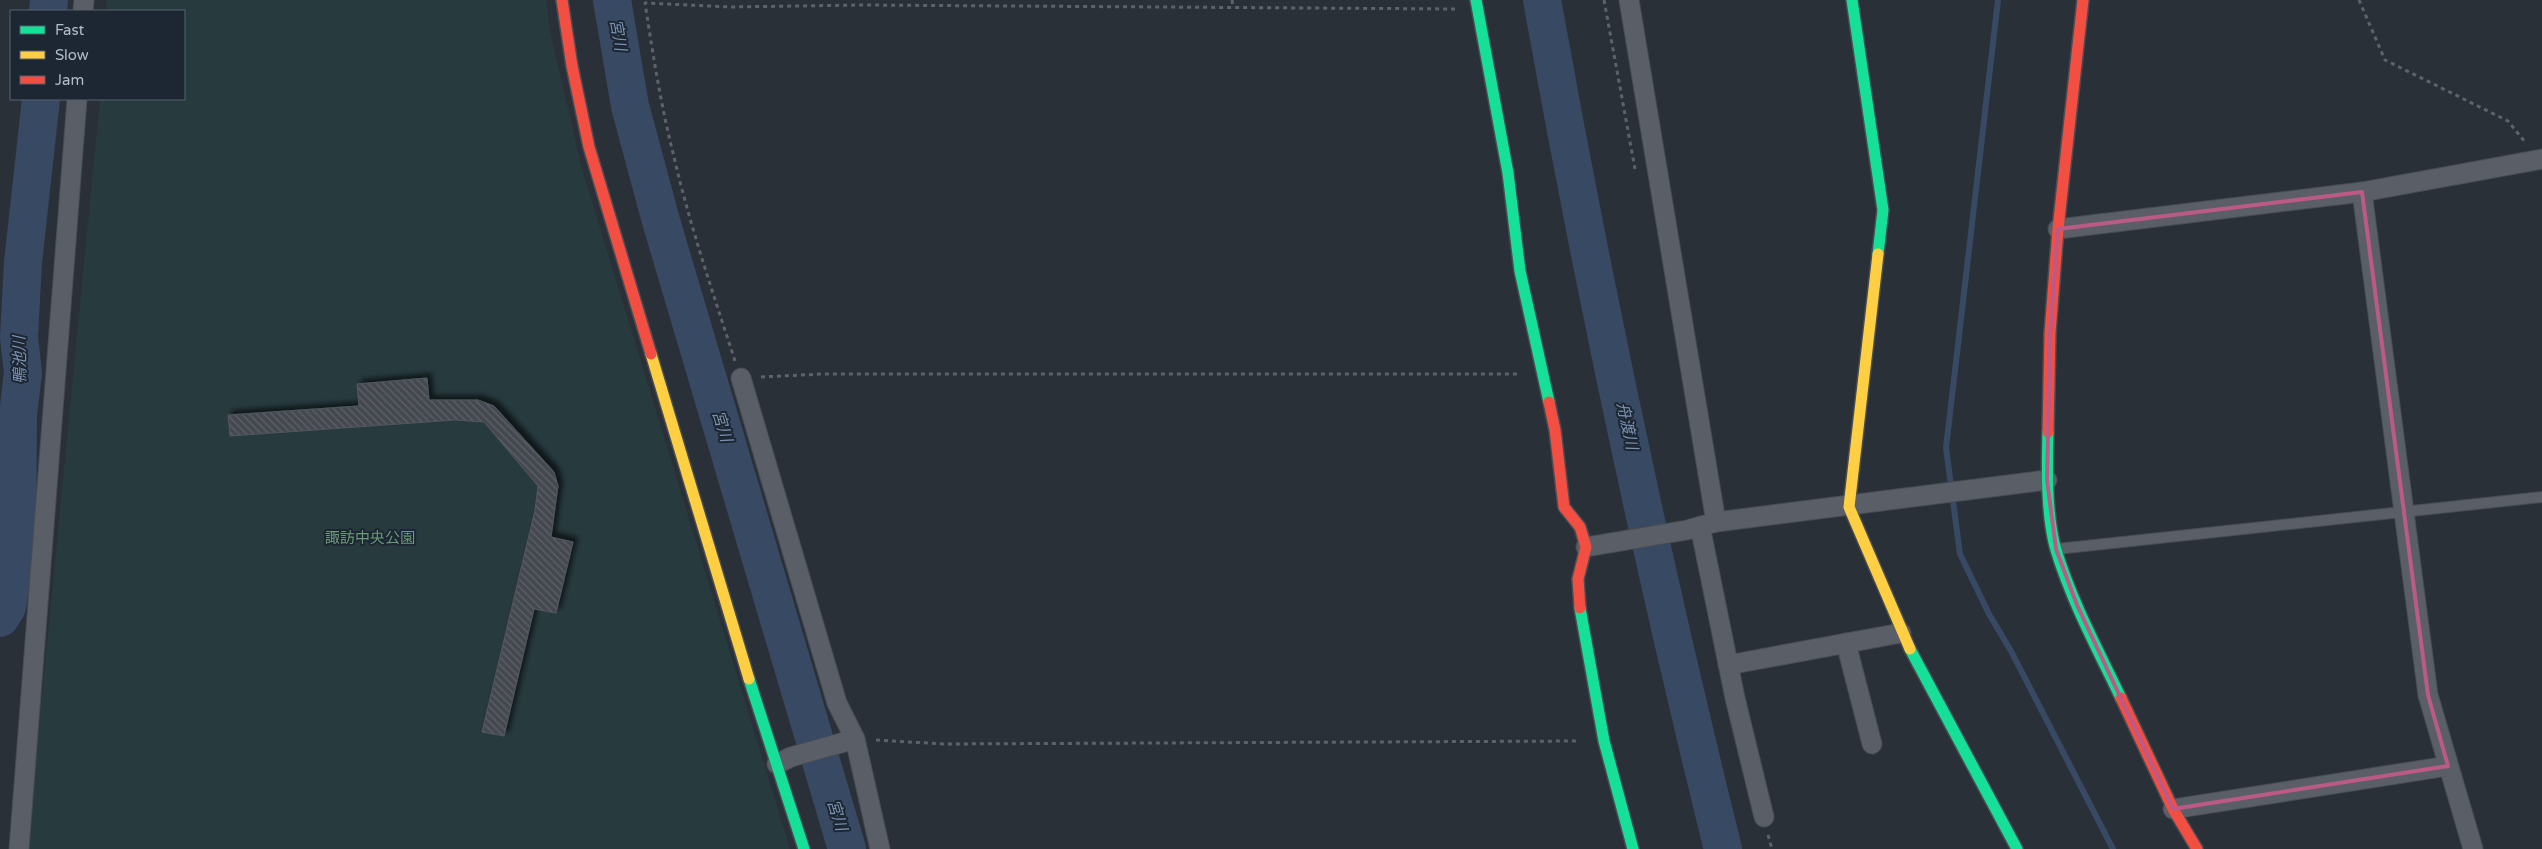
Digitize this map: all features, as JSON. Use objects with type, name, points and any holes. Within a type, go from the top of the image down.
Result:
[{"type":"street","points":[[562,0],[572,66],[589,147],[756,702],[784,760],[804,849]]},
{"type":"street","points":[[1629,0],[1701,526],[1728,665],[1764,817]]},
{"type":"street","points":[[1852,0],[1883,210],[1848,507],[1901,633],[2017,849]]},
{"type":"street","points":[[2083,0],[2058,229],[2050,333],[2047,480],[2056,549],[2077,605],[2173,809],[2197,849]]},
{"type":"street","points":[[1477,5],[1508,173],[1520,271],[1556,430],[1564,507],[1592,546]]},
{"type":"street","points":[[19,849],[77,100]]},
{"type":"street","points":[[2058,229],[2362,192],[2541,159]]},
{"type":"street","points":[[2362,192],[2428,695],[2473,849]]},
{"type":"street","points":[[741,378],[837,703],[850,740],[880,849]]},
{"type":"street","points":[[1592,546],[1701,526],[2047,480]]},
{"type":"street","points":[[1592,546],[1578,579],[1579,601],[1604,741],[1633,849]]},
{"type":"street","points":[[1728,665],[1901,633]]},
{"type":"street","points":[[1846,643],[1872,744]]},
{"type":"street","points":[[784,760],[850,740]]},
{"type":"street","points":[[2173,809],[2448,766]]},
{"type":"lane","points":[[2056,549],[2542,497]]},
{"type":"path","points":[[1232,0],[1233,8]]},
{"type":"path","points":[[2359,0],[2386,60],[2508,121],[2541,159]]},
{"type":"path","points":[[1477,5],[1233,8],[871,5],[730,7],[646,3],[656,73],[674,156],[699,250],[741,378],[822,374],[1542,374]]},
{"type":"path","points":[[850,740],[943,744],[1604,741]]},
{"type":"highlighted area","points":[[2362,192],[2428,695],[2448,766],[2173,809],[2077,605],[2056,549],[2047,480],[2050,333],[2058,229]]},
{"type":"green space","name":"諏訪中央公園","points":[[107,0],[546,0],[551,36],[582,169],[790,849],[27,849],[100,100],[185,100],[185,10],[106,10]]},
{"type":"building","points":[[427,378],[429,400],[478,400],[494,406],[554,472],[558,486],[551,537],[573,542],[556,613],[534,609],[504,736],[482,732],[535,510],[538,486],[484,422],[455,420],[230,436],[228,415],[359,406],[357,384]]},
{"type":"waterway","name":"鴨池川","points":[[48,10],[49,0]]},
{"type":"waterway","name":"宮川","points":[[612,0],[630,106],[661,221],[847,849]]},
{"type":"waterway","name":"舟渡川","points":[[1542,0],[1625,426],[1672,638],[1723,849]]},
{"type":"waterway","points":[[1998,0],[1946,448],[1960,554],[1989,614],[2011,651],[2113,849]]},
{"type":"waterway","name":"鴨池川","points":[[0,618],[7,607],[17,550],[18,415],[23,373],[19,337],[23,262],[41,100]]},
{"type":"traffic: fast","points":[[1476,0],[1508,173],[1520,271],[1549,402]]},
{"type":"traffic: fast","points":[[1852,0],[1883,210],[1878,254]]},
{"type":"traffic: fast","points":[[2048,432],[2047,476],[2050,522],[2056,550],[2078,607],[2121,698]]},
{"type":"traffic: fast","points":[[1580,608],[1604,741],[1633,849]]},
{"type":"traffic: fast","points":[[1910,649],[2017,849]]},
{"type":"traffic: fast","points":[[749,679],[804,849]]},
{"type":"traffic: slow","points":[[1878,254],[1849,507],[1910,649]]},
{"type":"traffic: slow","points":[[651,354],[749,679]]},
{"type":"traffic: jam","points":[[562,0],[572,66],[589,147],[651,354]]},
{"type":"traffic: jam","points":[[2048,432],[2050,333],[2058,229],[2083,0]]},
{"type":"traffic: jam","points":[[1549,402],[1555,430],[1564,507],[1580,527],[1586,547],[1578,579],[1580,608]]},
{"type":"traffic: jam","points":[[2121,698],[2173,809],[2197,849]]}]
